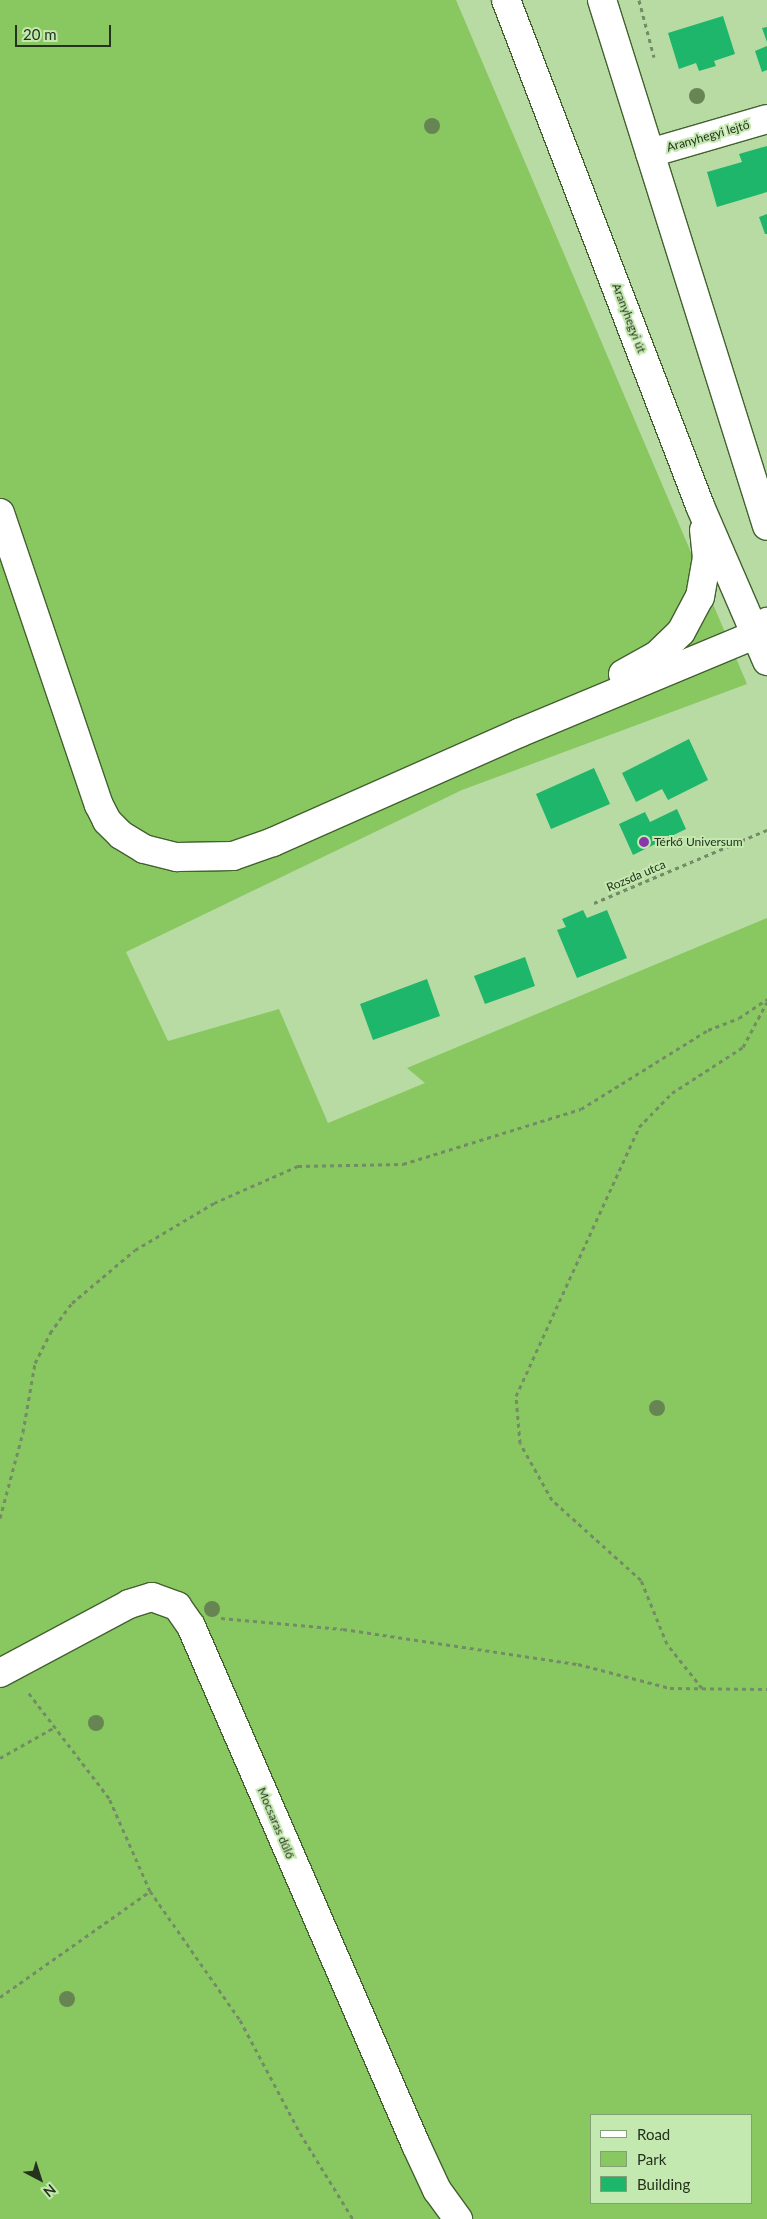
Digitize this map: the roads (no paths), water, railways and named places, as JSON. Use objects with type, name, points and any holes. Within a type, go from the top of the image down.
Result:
[{"type":"street","name":"Aranyhegyi út","points":[[506,0],[700,506],[761,628],[767,661]]},
{"type":"street","points":[[602,0],[767,526]]},
{"type":"street","name":"Aranyhegyi lejtő","points":[[650,153],[767,119]]},
{"type":"street","points":[[519,733],[657,655],[681,632],[700,597],[708,558],[700,506]]},
{"type":"street","points":[[0,513],[99,805],[107,821],[121,835],[144,849],[177,857],[233,856],[272,842],[761,628]]},
{"type":"street","name":"Mocsaras dűlő","points":[[6,1670],[129,1604],[152,1597],[177,1606],[191,1626],[416,2145],[437,2190],[458,2219]]},
{"type":"place","name":"Térkő Universum","points":[[644,842]]}]
